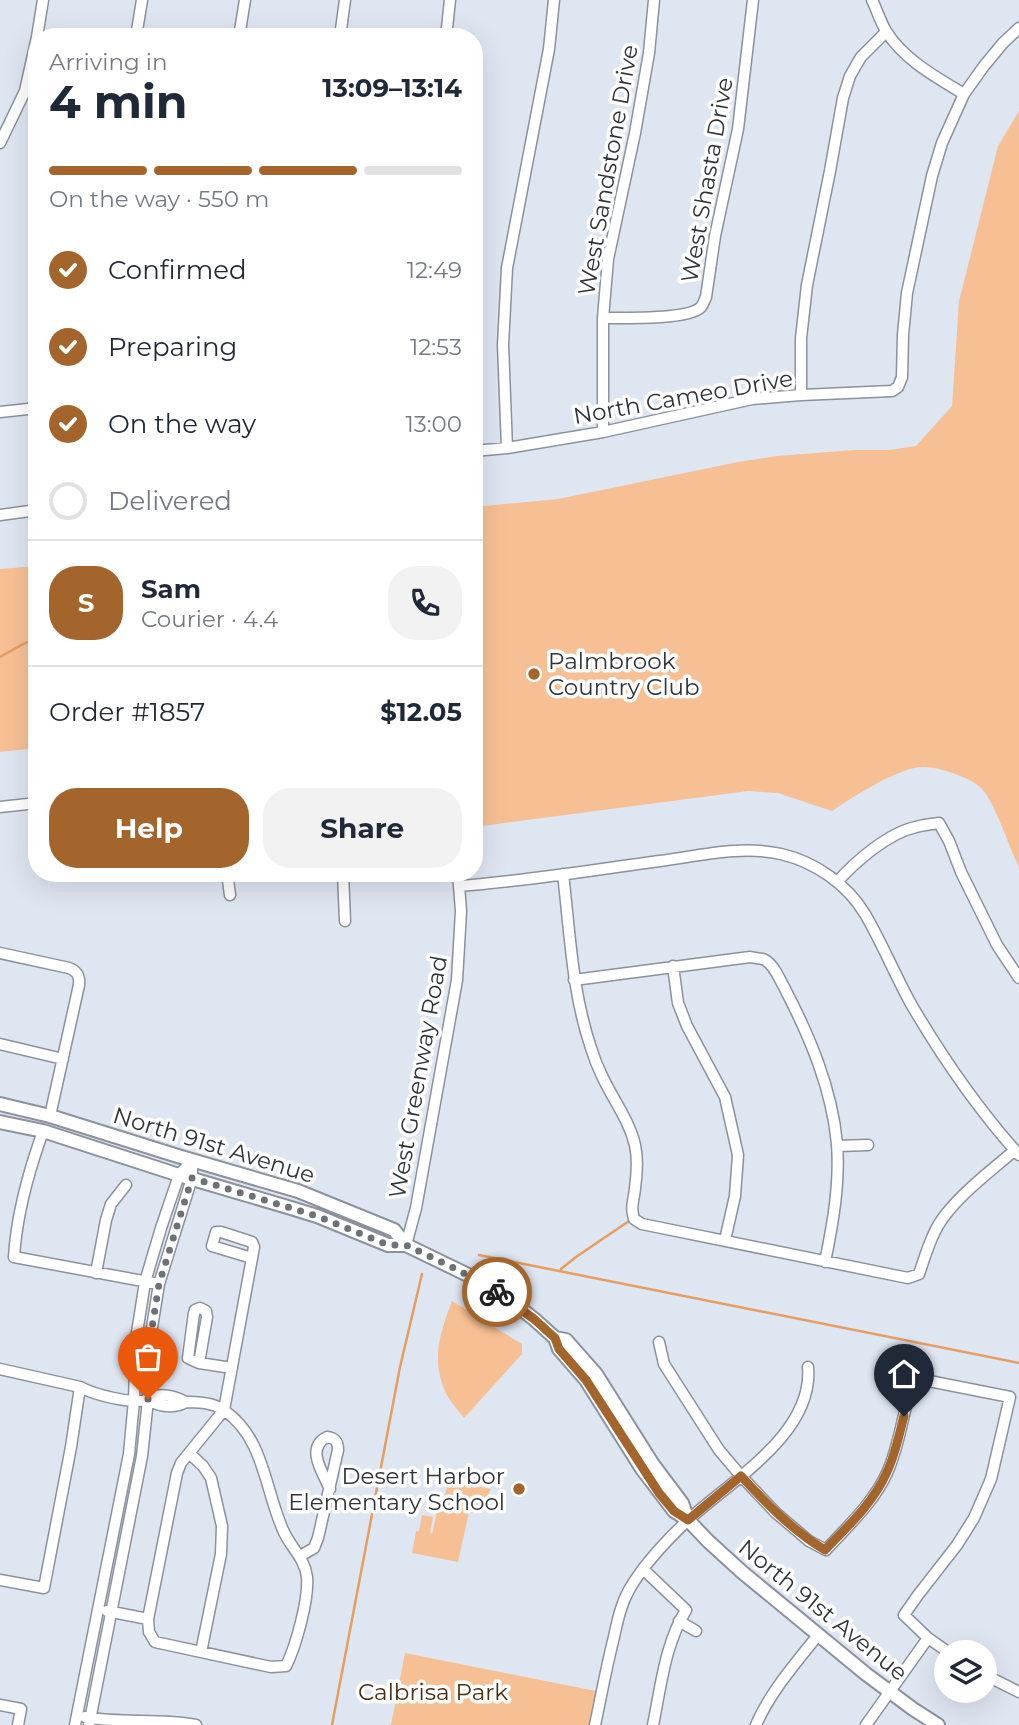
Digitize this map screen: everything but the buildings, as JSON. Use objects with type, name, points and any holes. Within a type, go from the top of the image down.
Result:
[{"type":"main road","name":"North 91st Avenue","points":[[0,1104],[50,1116],[298,1191],[394,1230],[406,1245]]},
{"type":"main road","name":"North 91st Avenue","points":[[0,1122],[43,1131],[317,1216],[388,1245],[406,1245],[507,1298],[555,1338],[566,1340],[577,1351],[596,1374],[609,1405],[682,1503],[688,1520],[728,1560],[890,1692],[938,1725]]},
{"type":"street","points":[[38,28],[43,0]]},
{"type":"street","points":[[137,28],[142,0]]},
{"type":"street","points":[[240,28],[245,0]]},
{"type":"street","points":[[341,28],[345,0]]},
{"type":"street","points":[[447,28],[450,0]]},
{"type":"street","points":[[507,448],[503,345],[507,268],[549,49],[554,0]]},
{"type":"street","name":"West Sandstone Drive","points":[[603,432],[603,317],[608,259],[635,133],[649,53],[654,0]]},
{"type":"street","name":"West Shasta Drive","points":[[603,317],[654,318],[694,312],[702,306],[706,297],[715,236],[737,129],[753,0]]},
{"type":"street","points":[[872,0],[887,32],[907,55],[930,74],[964,94],[1003,43],[1019,28]]},
{"type":"street","points":[[801,395],[802,338],[807,285],[843,98],[850,76],[861,57],[887,32]]},
{"type":"street","points":[[0,143],[25,91],[28,78]]},
{"type":"street","name":"North Cameo Drive","points":[[483,450],[603,432],[733,403],[801,395],[892,391],[898,387],[902,377],[907,293],[932,176],[942,143],[964,94]]},
{"type":"street","points":[[0,412],[28,409]]},
{"type":"street","points":[[0,515],[28,511]]},
{"type":"street","points":[[0,807],[28,804]]},
{"type":"street","points":[[837,882],[880,843],[914,827],[939,824],[997,945],[1019,978]]},
{"type":"street","points":[[459,886],[723,852],[757,851],[796,858],[837,882],[863,912],[899,982],[936,1045],[981,1108],[1017,1152],[968,1191],[945,1215],[928,1247],[919,1274],[908,1278],[825,1262],[642,1224],[634,1219],[631,1209],[636,1176],[635,1147],[625,1116],[603,1080],[581,1015],[574,980],[563,874]]},
{"type":"street","points":[[228,882],[230,895]]},
{"type":"street","points":[[344,882],[345,921]]},
{"type":"street","name":"West Greenway Road","points":[[406,1245],[416,1208],[457,980],[461,911],[459,882]]},
{"type":"street","points":[[0,953],[69,968],[78,974],[79,985],[50,1116]]},
{"type":"street","points":[[574,980],[750,957],[765,960],[774,969],[793,1004],[818,1062],[833,1114],[837,1178],[825,1262]]},
{"type":"street","points":[[673,966],[678,1003],[724,1097],[738,1155],[735,1196],[725,1240]]},
{"type":"street","points":[[0,1044],[63,1059]]},
{"type":"street","points":[[43,1131],[20,1213],[14,1258],[159,1284]]},
{"type":"street","points":[[837,1146],[867,1145]]},
{"type":"street","points":[[192,1161],[161,1228],[145,1282],[136,1339],[134,1400],[128,1454],[76,1721],[141,1724],[170,1722],[196,1725]]},
{"type":"street","points":[[90,1722],[142,1456],[150,1340],[159,1284],[186,1177]]},
{"type":"street","points":[[96,1273],[111,1204],[125,1185]]},
{"type":"street","points":[[0,1369],[80,1387],[90,1392],[134,1400],[148,1399],[155,1395],[208,1404],[224,1410],[239,1424],[252,1440],[260,1458],[279,1521],[300,1556],[307,1578],[307,1593],[293,1653],[286,1666],[271,1667],[155,1642],[149,1632],[148,1619],[177,1473],[181,1463],[224,1410],[232,1368],[252,1258],[254,1247],[252,1242],[221,1231],[216,1232],[212,1246],[252,1258]]},
{"type":"street","points":[[199,1363],[207,1317],[206,1311],[200,1308],[194,1312],[188,1358],[199,1363],[232,1368]]},
{"type":"street","points":[[659,1342],[664,1364],[719,1450],[776,1513],[809,1541],[825,1550],[862,1510],[887,1474],[914,1377],[1010,1397],[991,1479],[974,1518],[904,1615],[934,1642]]},
{"type":"street","points":[[595,1725],[620,1611],[629,1591],[643,1569],[688,1520],[779,1440],[800,1407],[809,1380],[808,1367]]},
{"type":"street","points":[[0,1580],[44,1588],[80,1387]]},
{"type":"street","points":[[189,1453],[211,1478],[222,1526],[221,1553],[201,1652]]},
{"type":"street","points":[[300,1556],[314,1548],[330,1489]]},
{"type":"street","points":[[643,1569],[686,1610],[666,1658],[653,1725]]},
{"type":"street","points":[[98,1609],[148,1619]]},
{"type":"street","points":[[679,1622],[696,1630]]},
{"type":"street","points":[[756,1725],[786,1676],[818,1635]]},
{"type":"street","points":[[866,1725],[928,1638]]},
{"type":"street","points":[[997,1681],[1019,1692]]},
{"type":"street","points":[[0,1705],[21,1709],[18,1725]]},
{"type":"green space","name":"Palmbrook Country Club","points":[[1019,111],[1019,867],[991,802],[983,791],[956,774],[928,767],[913,768],[889,777],[832,811],[778,793],[748,791],[483,826],[483,506],[558,499],[777,456],[916,446],[952,406],[959,301],[998,146]]},
{"type":"green space","points":[[28,567],[28,749],[0,752],[0,569]]},
{"type":"green space","points":[[452,1301],[522,1344],[522,1354],[464,1418],[447,1395],[438,1368],[441,1335]]},
{"type":"green space","points":[[449,1481],[491,1489],[478,1514],[469,1512],[458,1562],[412,1553],[422,1515],[433,1517],[432,1534],[439,1502],[442,1503]]},
{"type":"green space","name":"Calbrisa Park","points":[[405,1653],[596,1691],[589,1725],[391,1725]]},
{"type":"waterway","points":[[0,657],[28,642]]},
{"type":"waterway","points":[[561,1269],[629,1221]]},
{"type":"waterway","points":[[479,1255],[1019,1363]]},
{"type":"waterway","points":[[332,1725],[400,1367],[422,1274]]},
{"type":"way so far","points":[[148,1399],[150,1340],[159,1284],[192,1178],[317,1216],[388,1245],[406,1245],[497,1292]]},
{"type":"place","name":"Palmbrook Country Club","points":[[534,674]]},
{"type":"place","name":"Desert Harbor Elementary School","points":[[519,1489]]},
{"type":"route","points":[[497,1292],[555,1338],[559,1349],[586,1380],[659,1493],[674,1511],[688,1520],[741,1476],[776,1513],[809,1541],[825,1550],[862,1510],[887,1474],[904,1416]]}]
